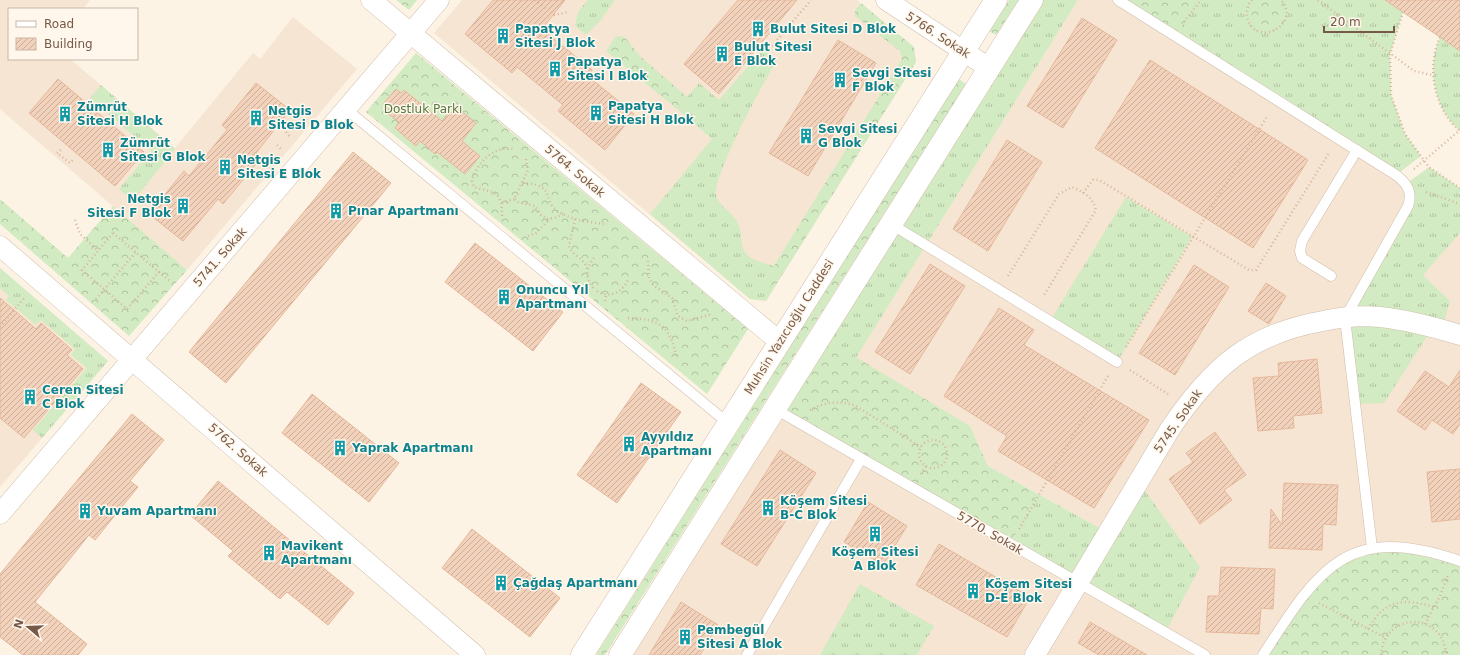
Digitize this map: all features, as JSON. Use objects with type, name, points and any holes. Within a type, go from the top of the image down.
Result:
[{"type":"main road","name":"Muhsin Yazıcıoğlu Caddesi","points":[[582,655],[996,0]]},
{"type":"main road","points":[[620,655],[1032,0]]},
{"type":"street","name":"5764. Sokak","points":[[371,0],[780,342]]},
{"type":"street","name":"5741. Sokak","points":[[0,514],[439,0]]},
{"type":"street","name":"5766. Sokak","points":[[886,0],[989,68]]},
{"type":"street","name":"5762. Sokak","points":[[0,246],[475,655]]},
{"type":"street","name":"5745. Sokak","points":[[1035,655],[1138,481],[1186,405],[1230,359],[1261,338],[1296,325],[1345,318],[1379,317],[1422,324],[1460,335]]},
{"type":"lane","points":[[1118,0],[1357,150],[1401,179],[1410,192],[1410,202],[1405,213],[1345,318],[1372,548]]},
{"type":"lane","points":[[346,109],[728,423]]},
{"type":"lane","points":[[1331,276],[1302,258],[1300,250],[1302,241],[1357,150]]},
{"type":"lane","points":[[891,224],[1117,362]]},
{"type":"lane","name":"5770. Sokak","points":[[775,410],[1205,655]]},
{"type":"lane","points":[[747,655],[861,459]]},
{"type":"lane","points":[[1263,655],[1303,595],[1316,579],[1336,562],[1356,552],[1372,548],[1413,549],[1457,560]]},
{"type":"path","points":[[535,0],[554,15],[568,12]]},
{"type":"path","points":[[772,46],[811,0]]},
{"type":"path","points":[[1175,36],[1201,0]]},
{"type":"path","points":[[1252,0],[1247,8],[1248,21],[1257,31],[1263,33],[1276,31],[1285,21],[1286,8],[1281,0]]},
{"type":"path","points":[[1318,0],[1414,71],[1432,75]]},
{"type":"path","points":[[1403,12],[1390,54],[1391,95],[1405,134],[1425,162],[1430,168],[1460,188]]},
{"type":"path","points":[[1401,179],[1425,162],[1460,131],[1454,125],[1439,102],[1432,75],[1436,46],[1440,37]]},
{"type":"path","points":[[1010,544],[1192,237],[1277,101]]},
{"type":"path","points":[[286,132],[292,137],[286,142]]},
{"type":"path","points":[[1083,193],[1092,180],[1099,180],[1249,270],[1256,270],[1338,139]]},
{"type":"path","points":[[277,145],[282,149],[284,146]]},
{"type":"path","points":[[503,220],[502,203],[493,192],[474,186],[472,184],[472,179],[482,163],[497,150],[508,148],[516,150]]},
{"type":"path","points":[[61,150],[58,153],[63,158],[70,163],[73,160]]},
{"type":"path","points":[[502,203],[514,199],[523,183],[528,170],[528,163],[523,156]]},
{"type":"path","points":[[61,162],[63,158]]},
{"type":"path","points":[[523,183],[544,187],[554,207],[563,214],[574,219],[606,224]]},
{"type":"path","points":[[1000,290],[1059,194],[1066,188],[1072,187],[1083,193],[1091,198],[1096,210],[1035,311]]},
{"type":"path","points":[[1410,192],[1425,191],[1460,204]]},
{"type":"path","points":[[514,199],[518,202],[535,206],[543,217],[550,219]]},
{"type":"path","points":[[524,236],[536,233],[550,219],[563,214]]},
{"type":"path","points":[[574,219],[569,246],[571,250],[584,262],[590,283],[594,289],[606,294],[620,291],[628,280]]},
{"type":"path","points":[[75,220],[80,234],[98,251]]},
{"type":"path","points":[[159,272],[127,309],[82,270],[113,233],[136,252],[174,285]]},
{"type":"path","points":[[92,304],[136,252]]},
{"type":"path","points":[[648,256],[650,282],[656,288],[671,296],[678,316],[684,320],[692,320],[714,314]]},
{"type":"path","points":[[587,270],[594,258]]},
{"type":"path","points":[[20,293],[31,302]]},
{"type":"path","points":[[0,327],[25,297]]},
{"type":"path","points":[[1117,362],[1186,405]]},
{"type":"path","points":[[801,424],[808,412],[812,409],[839,402],[847,402],[856,406],[921,447]]},
{"type":"path","points":[[928,441],[937,441],[941,443],[946,450],[946,460],[940,466],[927,467],[920,460],[919,451],[921,447],[928,441]]},
{"type":"path","points":[[1425,624],[1457,560]]},
{"type":"path","points":[[1303,595],[1386,638]]},
{"type":"path","points":[[1368,629],[1375,616],[1388,605],[1403,601],[1418,602],[1434,607]]},
{"type":"path","points":[[1381,655],[1386,638],[1395,627],[1415,621],[1434,629],[1441,638],[1446,655]]},
{"type":"shaded area","points":[[0,0],[90,0],[84,8],[8,8],[8,60],[71,60],[175,148],[253,53],[260,59],[293,17],[357,69],[187,270],[0,109]]},
{"type":"shaded area","points":[[462,0],[857,0],[914,47],[916,62],[766,301],[750,299],[434,33]]},
{"type":"shaded area","points":[[1078,0],[1118,0],[1396,175],[1410,192],[1345,317],[1450,301],[1422,275],[1460,233],[1460,561],[1263,655],[620,655],[775,409],[1010,544],[1107,532],[988,466],[970,426],[856,358]]},
{"type":"shaded area","points":[[0,268],[108,361],[0,487]]},
{"type":"green space","points":[[396,0],[417,0],[409,10]]},
{"type":"green space","points":[[588,0],[615,0],[601,20],[586,35],[575,26],[578,12]]},
{"type":"green space","points":[[1009,0],[1019,0],[996,35],[989,31]]},
{"type":"green space","points":[[1032,0],[1078,0],[856,358],[821,336]]},
{"type":"green space","points":[[1118,0],[1385,0],[1403,12],[1390,54],[1391,95],[1405,134],[1421,156],[1396,175]]},
{"type":"green space","points":[[1118,0],[1201,0],[1175,36]]},
{"type":"green space","points":[[1252,0],[1281,0],[1286,9],[1286,18],[1282,25],[1275,30],[1267,32],[1258,31],[1251,26],[1247,17],[1247,12],[1248,6]]},
{"type":"green space","points":[[861,3],[914,47],[916,62],[774,288],[764,282],[902,59],[900,51],[855,16],[855,11]]},
{"type":"green space","points":[[616,36],[624,37],[640,56],[687,97],[677,109],[606,51]]},
{"type":"green space","points":[[1440,37],[1460,51],[1460,131],[1451,122],[1444,111],[1435,87],[1433,75],[1434,62]]},
{"type":"green space","points":[[763,49],[777,60],[741,126],[723,167],[716,190],[719,202],[733,216],[738,224],[742,245],[746,254],[754,260],[774,266],[764,281],[774,288],[766,301],[750,299],[650,214],[712,139],[677,109],[699,83],[719,100]]},
{"type":"green space","name":"Dostluk Parkı","points":[[416,53],[748,329],[707,394],[366,112]]},
{"type":"green space","points":[[959,79],[966,84],[605,655],[596,655]]},
{"type":"green space","points":[[101,85],[175,149],[133,201],[119,189],[151,151],[90,98]]},
{"type":"green space","points":[[1429,167],[1460,188],[1460,233],[1423,275],[1450,301],[1442,329],[1433,327],[1384,403],[1355,404],[1345,318],[1408,206],[1406,184]]},
{"type":"green space","points":[[1126,197],[1192,237],[1117,362],[1050,321]]},
{"type":"green space","points":[[0,199],[68,258],[113,206],[187,270],[129,336],[0,224]]},
{"type":"green space","points":[[0,268],[108,361],[42,438],[33,430],[87,368],[71,355],[75,349],[41,320],[36,325],[6,300],[9,296],[0,288]]},
{"type":"green space","points":[[821,336],[970,426],[988,466],[1038,494],[1010,544],[775,410]]},
{"type":"green space","points":[[1138,481],[1200,567],[1165,633],[1010,544],[1038,494],[1107,532]]},
{"type":"green space","points":[[1372,548],[1460,561],[1460,655],[1263,655],[1316,579]]},
{"type":"green space","points":[[860,584],[934,626],[917,655],[820,655]]},
{"type":"building","points":[[493,0],[565,0],[542,29],[592,70],[588,76],[634,114],[605,150],[558,111],[563,105],[517,67],[512,73],[465,34]]},
{"type":"building","name":"Bulut Sitesi E Blok","points":[[738,0],[797,0],[719,94],[684,64]]},
{"type":"building","points":[[1385,0],[1460,0],[1460,51],[1434,33]]},
{"type":"building","points":[[1082,18],[1117,40],[1063,128],[1027,106]]},
{"type":"building","points":[[838,40],[876,63],[808,176],[769,153]]},
{"type":"building","points":[[1150,60],[1308,160],[1253,248],[1095,148]]},
{"type":"building","points":[[58,79],[144,152],[115,186],[29,113]]},
{"type":"building","points":[[256,83],[290,110],[256,153],[261,158],[223,204],[218,199],[183,241],[149,214],[184,171],[189,176],[227,130],[222,125]]},
{"type":"building","points":[[396,89],[401,93],[404,90],[442,121],[454,105],[476,123],[462,141],[480,156],[465,174],[437,152],[435,154],[420,141],[416,146],[395,128],[399,122],[386,112],[388,108],[383,104]]},
{"type":"building","points":[[1007,140],[1042,162],[988,251],[953,229]]},
{"type":"building","points":[[353,152],[391,183],[226,383],[189,352]]},
{"type":"building","name":"Onuncu Yıl Apartmanı","points":[[475,243],[563,312],[533,351],[445,282]]},
{"type":"building","points":[[930,264],[965,286],[910,374],[875,352]]},
{"type":"building","points":[[1194,265],[1229,287],[1175,375],[1139,353]]},
{"type":"building","points":[[1266,283],[1286,296],[1269,324],[1248,311]]},
{"type":"building","name":"Ceren Sitesi C Blok","points":[[0,298],[36,329],[41,323],[72,350],[67,355],[83,369],[24,438],[0,418]]},
{"type":"building","points":[[999,308],[1034,330],[1024,345],[1149,420],[1094,508],[998,451],[1007,436],[944,396]]},
{"type":"building","points":[[1317,359],[1322,413],[1293,416],[1294,428],[1258,431],[1253,378],[1279,376],[1278,363]]},
{"type":"building","points":[[1460,370],[1460,424],[1453,434],[1432,420],[1425,430],[1397,411],[1425,371],[1449,387]]},
{"type":"building","name":"Ayyıldız Apartmanı","points":[[641,383],[681,412],[617,503],[577,475]]},
{"type":"building","name":"Yaprak Apartmanı","points":[[312,394],[399,463],[369,502],[282,433]]},
{"type":"building","name":"Yuvam Apartmanı","points":[[132,414],[164,440],[130,481],[138,487],[95,540],[89,535],[35,602],[87,644],[78,655],[23,655],[0,637],[0,574]]},
{"type":"building","points":[[1215,432],[1246,475],[1224,490],[1232,500],[1200,524],[1169,479],[1193,462],[1186,453]]},
{"type":"building","name":"Köşem Sitesi B-C Blok","points":[[780,450],[816,473],[757,566],[721,544]]},
{"type":"building","points":[[1460,469],[1460,519],[1432,522],[1427,472]]},
{"type":"building","name":"Mavikent Apartmanı","points":[[218,481],[354,593],[328,625],[287,592],[280,599],[228,556],[233,551],[190,515]]},
{"type":"building","points":[[1284,483],[1338,485],[1336,525],[1323,524],[1322,550],[1269,548],[1271,509],[1282,525]]},
{"type":"building","name":"Köşem Sitesi A Blok","points":[[868,502],[907,526],[883,565],[844,542]]},
{"type":"building","name":"Çağdaş Apartmanı","points":[[472,529],[560,598],[530,637],[442,568]]},
{"type":"building","name":"Köşem Sitesi D-E Blok","points":[[939,544],[1030,597],[1007,637],[916,585]]},
{"type":"building","points":[[1221,567],[1275,569],[1273,609],[1261,608],[1259,634],[1206,632],[1208,596],[1219,596]]},
{"type":"building","name":"Pembegül Sitesi A Blok","points":[[681,602],[718,625],[700,655],[649,655]]},
{"type":"building","points":[[1090,622],[1147,655],[1099,655],[1078,643]]},
{"type":"place","name":"Bulut Sitesi D Blok","points":[[758,29]]},
{"type":"place","name":"Papatya Sitesi J Blok","points":[[503,36]]},
{"type":"place","name":"Bulut Sitesi E Blok","points":[[722,54]]},
{"type":"place","name":"Papatya Sitesi I Blok","points":[[555,69]]},
{"type":"place","name":"Sevgi Sitesi F Blok","points":[[840,80]]},
{"type":"place","name":"Papatya Sitesi H Blok","points":[[596,113]]},
{"type":"place","name":"Zümrüt Sitesi H Blok","points":[[65,114]]},
{"type":"place","name":"Netgis Sitesi D Blok","points":[[256,118]]},
{"type":"place","name":"Sevgi Sitesi G Blok","points":[[806,136]]},
{"type":"place","name":"Zümrüt Sitesi G Blok","points":[[108,150]]},
{"type":"place","name":"Netgis Sitesi E Blok","points":[[225,167]]},
{"type":"place","name":"Netgis Sitesi F Blok","points":[[183,206]]},
{"type":"place","name":"Pınar Apartmanı","points":[[336,211]]},
{"type":"place","name":"Onuncu Yıl Apartmanı","points":[[504,297]]},
{"type":"place","name":"Ceren Sitesi C Blok","points":[[30,397]]},
{"type":"place","name":"Ayyıldız Apartmanı","points":[[629,444]]},
{"type":"place","name":"Yaprak Apartmanı","points":[[340,448]]},
{"type":"place","name":"Köşem Sitesi B-C Blok","points":[[768,508]]},
{"type":"place","name":"Yuvam Apartmanı","points":[[85,511]]},
{"type":"place","name":"Köşem Sitesi A Blok","points":[[875,534]]},
{"type":"place","name":"Mavikent Apartmanı","points":[[269,553]]},
{"type":"place","name":"Çağdaş Apartmanı","points":[[501,583]]},
{"type":"place","name":"Köşem Sitesi D-E Blok","points":[[973,591]]},
{"type":"place","name":"Pembegül Sitesi A Blok","points":[[685,637]]}]
